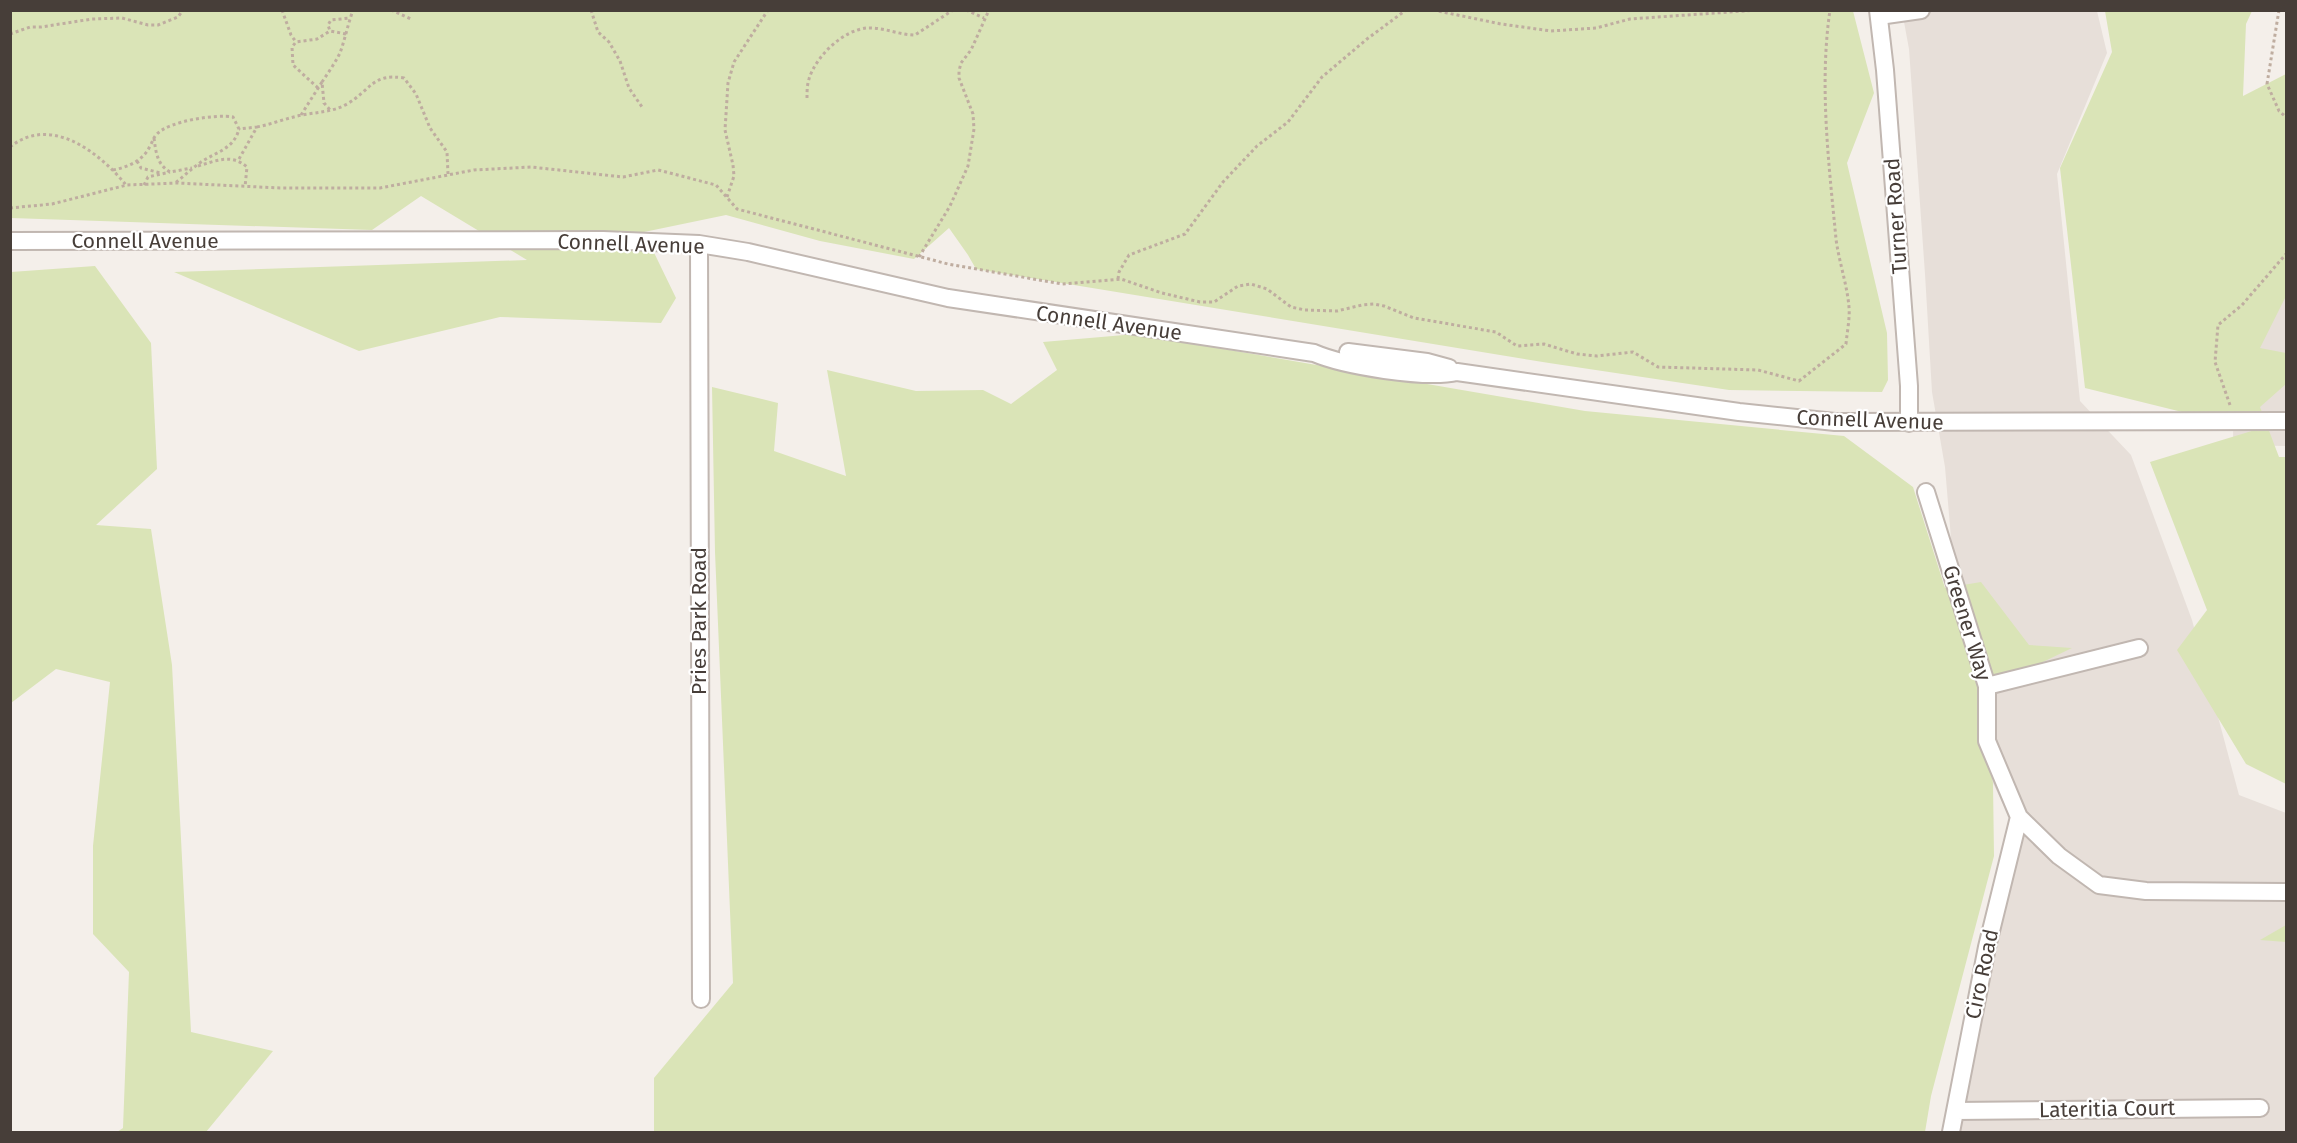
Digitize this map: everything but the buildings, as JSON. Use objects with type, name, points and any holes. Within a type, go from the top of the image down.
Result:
[{"type":"street","points":[[1878,13],[1921,10]]},
{"type":"street","name":"Turner Road","points":[[1878,13],[1888,105],[1909,386],[1909,423]]},
{"type":"street","name":"Connell Avenue","points":[[10,241],[665,241],[748,252],[948,298],[1314,353],[1330,350],[1395,357],[1441,365],[1457,372],[1778,417],[1835,422],[1909,423],[2286,422]]},
{"type":"street","name":"Pries Park Road","points":[[699,244],[701,999]]},
{"type":"street","name":"Greener Way","points":[[1926,492],[1987,686],[1987,741],[2019,817],[2059,856],[2099,885],[2146,891],[2286,892]]},
{"type":"street","points":[[1987,686],[2139,648]]},
{"type":"street","name":"Ciro Road","points":[[1951,1132],[1987,947],[2019,817]]},
{"type":"street","name":"Lateritia Court","points":[[1955,1111],[2260,1108]]},
{"type":"path","points":[[10,34],[30,27],[92,19],[122,18],[148,25],[158,25],[178,17],[183,10]]},
{"type":"path","points":[[282,10],[296,42]]},
{"type":"path","points":[[301,115],[339,55],[353,10]]},
{"type":"path","points":[[391,10],[411,19]]},
{"type":"path","points":[[591,10],[598,32],[609,42],[620,61],[629,88],[642,107]]},
{"type":"path","points":[[727,196],[734,176],[725,130],[728,83],[734,62],[768,10]]},
{"type":"path","points":[[807,98],[808,80],[817,61],[831,46],[847,35],[866,28],[915,35],[952,10]]},
{"type":"path","points":[[966,10],[984,18]]},
{"type":"path","points":[[919,257],[950,206],[968,166],[974,114],[959,78],[959,71],[989,10]]},
{"type":"path","points":[[1118,280],[1119,272],[1129,255],[1185,234],[1223,182],[1257,146],[1288,122],[1322,77],[1406,10]]},
{"type":"path","points":[[1433,10],[1501,24],[1551,31],[1596,28],[1630,19],[1758,10]]},
{"type":"path","points":[[10,208],[52,204],[127,185],[380,188],[474,170],[531,167],[622,177],[658,170],[716,185],[737,209],[919,257],[1062,285],[1118,280],[1200,302],[1214,302],[1238,286],[1251,284],[1267,289],[1291,307],[1305,310],[1337,311],[1362,304],[1374,304],[1414,318],[1496,332],[1517,346],[1544,344],[1577,354],[1597,356],[1633,352],[1658,367],[1758,370],[1799,381],[1846,344],[1848,321],[1849,307],[1837,242],[1825,97],[1830,10]]},
{"type":"path","points":[[2278,10],[2266,84],[2279,111],[2286,117]]},
{"type":"path","points":[[330,31],[328,25],[331,20],[350,18]]},
{"type":"path","points":[[318,88],[293,65],[292,46],[296,42],[317,39],[330,31],[346,34]]},
{"type":"path","points":[[239,129],[257,127],[301,115],[331,111],[346,104],[373,83],[389,76],[404,78],[416,94],[430,128],[447,152],[448,175]]},
{"type":"path","points":[[322,82],[324,103],[331,111]]},
{"type":"path","points":[[113,170],[128,167],[137,161],[150,147],[154,136],[161,130],[222,115],[233,117],[239,129],[236,138],[225,150],[195,167],[174,184]]},
{"type":"path","points":[[239,159],[257,127]]},
{"type":"path","points":[[10,147],[30,136],[60,136],[82,144],[127,185]]},
{"type":"path","points":[[154,136],[156,154],[163,167],[171,172]]},
{"type":"path","points":[[144,185],[148,177],[226,159],[239,159],[247,167],[244,187]]},
{"type":"path","points":[[137,161],[141,168],[163,174]]},
{"type":"path","points":[[2235,421],[2215,362],[2218,325],[2242,305],[2286,254]]},
{"type":"shaded area","points":[[1902,11],[2097,11],[2107,53],[2057,174],[2080,401],[2131,455],[2192,620],[2239,795],[2286,813],[2286,1132],[1945,1132],[2010,819],[1967,728],[1945,467],[1932,392],[1909,49]]},
{"type":"shaded area","points":[[2286,276],[2286,446],[2233,445],[2234,343]]},
{"type":"green space","points":[[11,11],[1853,11],[1874,93],[1847,163],[1887,333],[1888,380],[1882,392],[1729,390],[1549,363],[976,269],[949,228],[914,259],[820,241],[726,215],[644,232],[676,298],[661,323],[500,317],[359,351],[174,272],[527,260],[421,196],[372,230],[11,218]]},
{"type":"green space","points":[[2105,11],[2252,11],[2246,24],[2243,96],[2286,74],[2286,296],[2260,348],[2286,353],[2286,384],[2260,407],[2279,457],[2286,457],[2286,784],[2246,764],[2177,650],[2207,610],[2150,462],[2255,430],[2085,388],[2060,168],[2112,52]]},
{"type":"green space","points":[[95,266],[151,343],[157,469],[96,525],[151,529],[172,665],[191,1032],[273,1051],[206,1132],[117,1132],[123,1128],[129,972],[93,934],[93,846],[110,682],[56,669],[11,703],[11,272]]},
{"type":"green space","points":[[1136,334],[1585,411],[1844,436],[1913,487],[1945,588],[1981,582],[2029,645],[2072,648],[1977,694],[1993,783],[1994,856],[1931,1096],[1925,1132],[654,1132],[654,1078],[733,983],[715,552],[712,387],[778,403],[774,451],[846,476],[827,370],[916,391],[983,390],[1011,404],[1057,370],[1043,342]]},
{"type":"green space","points":[[2286,925],[2286,942],[2260,940]]}]
